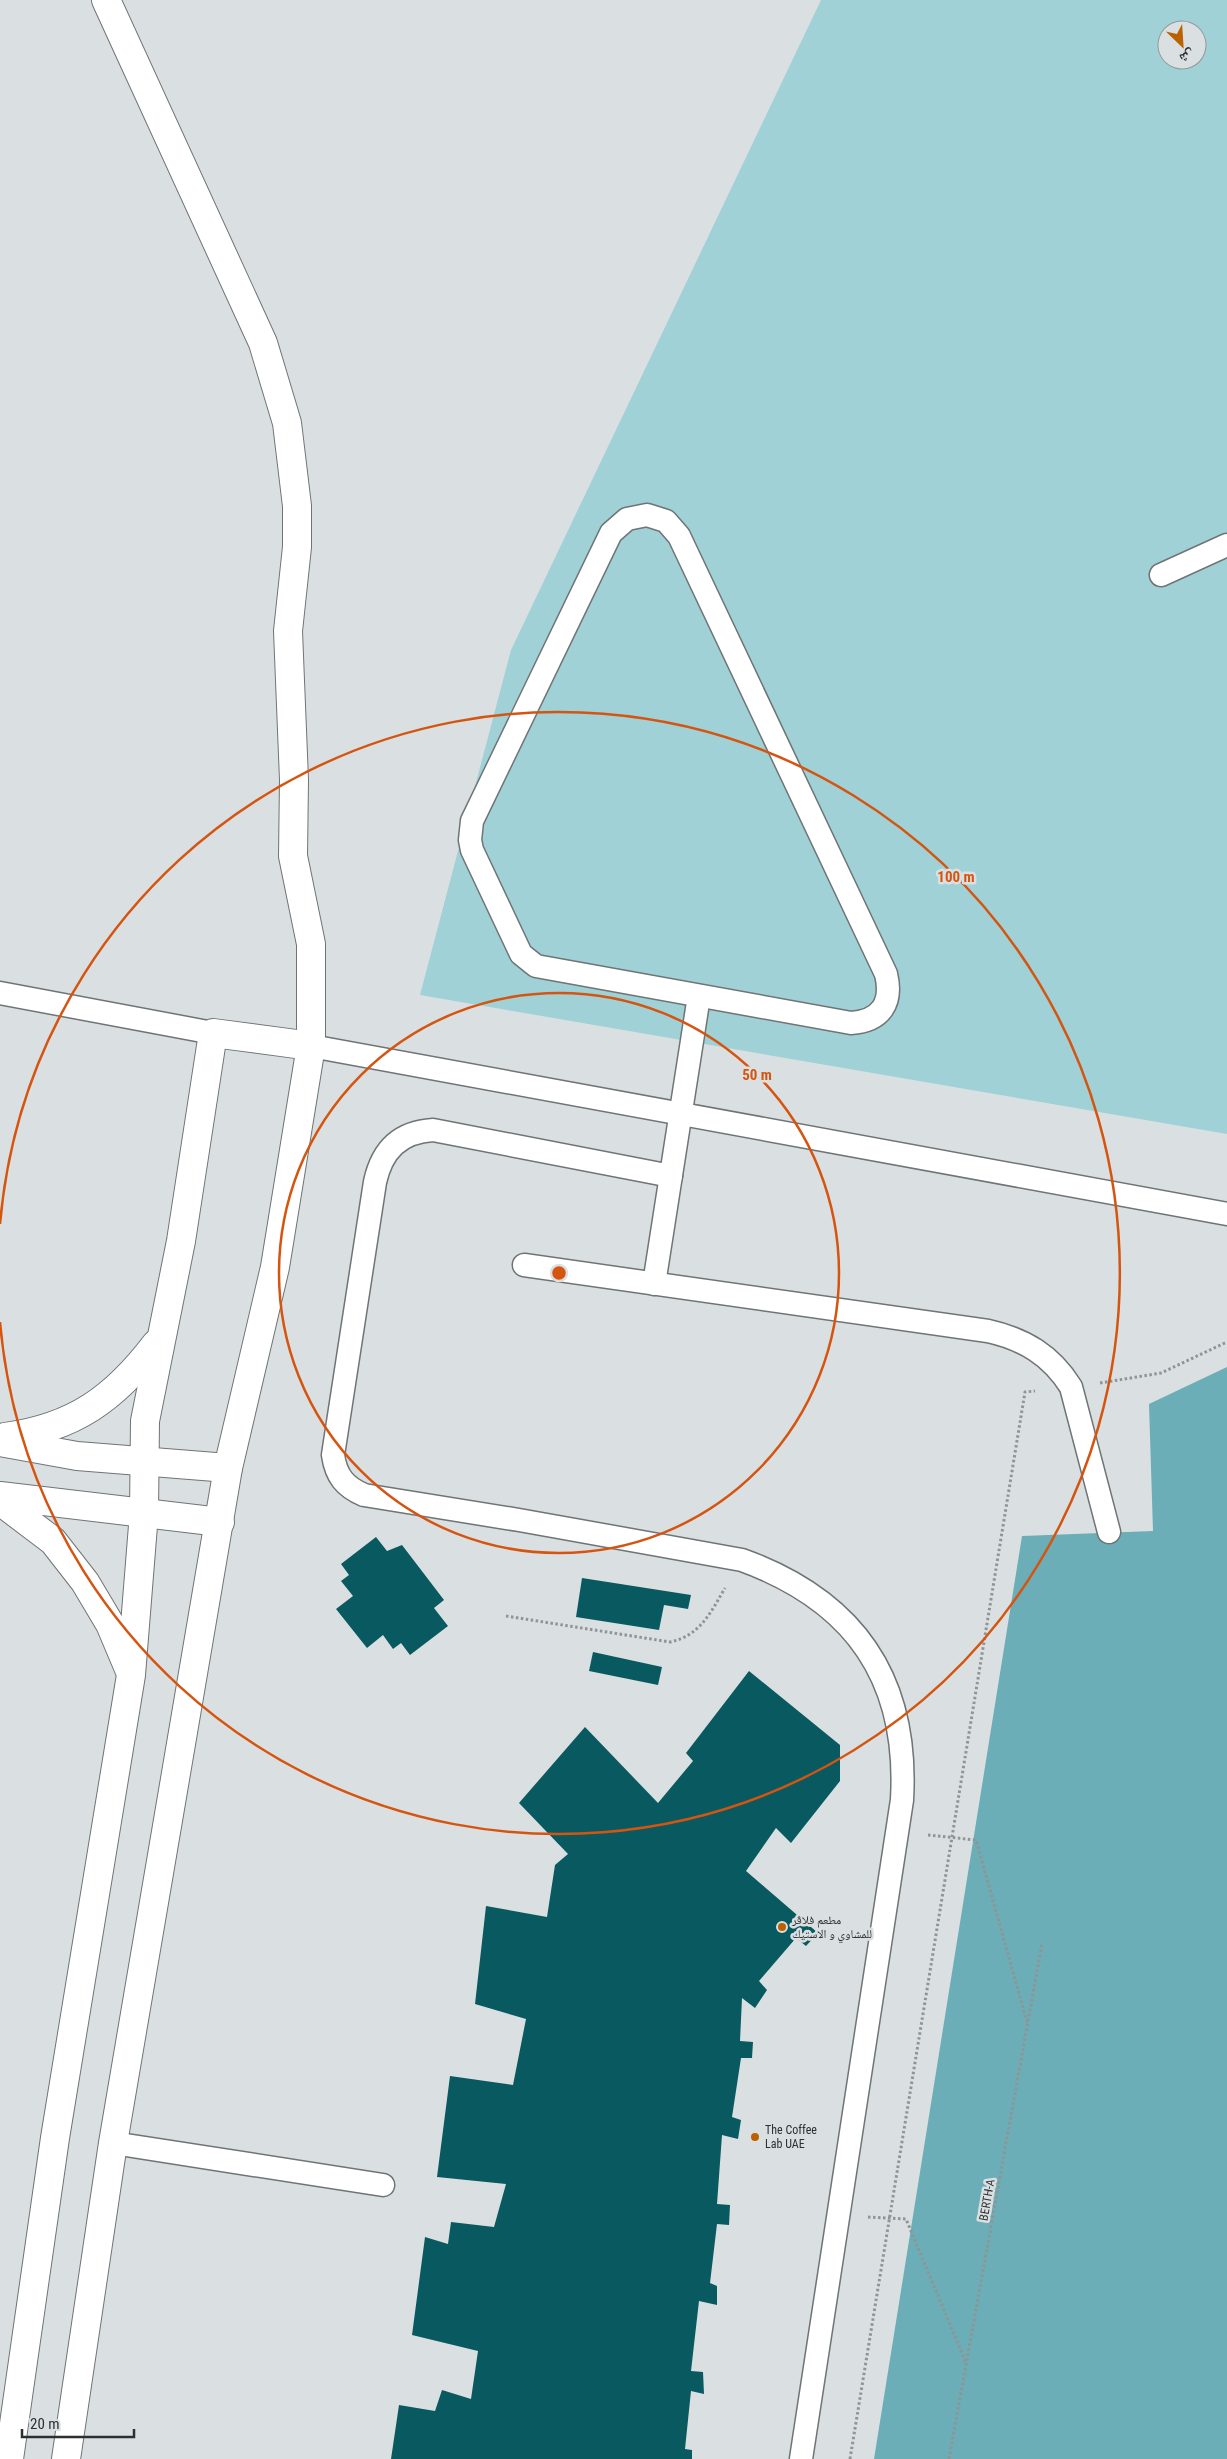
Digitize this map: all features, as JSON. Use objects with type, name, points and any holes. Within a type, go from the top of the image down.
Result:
[{"type":"street","points":[[66,2459],[114,2143],[228,1468],[275,1267],[311,1046],[311,944],[293,856],[294,780],[288,631],[297,547],[297,506],[287,423],[277,382],[260,335],[106,0]]},
{"type":"street","points":[[9,2459],[55,2138],[131,1675],[144,1513],[143,1462],[145,1421],[160,1338],[181,1241],[213,1032],[311,1046]]},
{"type":"street","points":[[0,1437],[26,1434],[65,1422],[103,1401],[134,1373],[160,1338]]},
{"type":"street","points":[[0,1442],[77,1456],[228,1468]]},
{"type":"street","points":[[0,1496],[220,1522]]},
{"type":"street","points":[[0,1501],[54,1541],[80,1576],[110,1624],[131,1675]]},
{"type":"lane","points":[[647,515],[666,521],[679,536],[886,974],[889,986],[888,998],[883,1009],[874,1017],[863,1022],[851,1023],[699,996],[546,969],[528,962],[521,954],[470,840],[472,821],[611,533],[627,519],[647,515]]},
{"type":"lane","points":[[1161,575],[1227,545]]},
{"type":"lane","points":[[0,993],[213,1032]]},
{"type":"lane","points":[[654,1284],[699,996]]},
{"type":"lane","points":[[311,1046],[1227,1214]]},
{"type":"lane","points":[[670,1176],[433,1130],[412,1133],[393,1144],[381,1162],[375,1182],[333,1455],[335,1466],[346,1485],[364,1496],[519,1520],[742,1560],[772,1571],[800,1585],[826,1603],[848,1625],[867,1650],[883,1677],[894,1706],[902,1745],[904,1768],[898,1831],[801,2459]]},
{"type":"lane","points":[[524,1265],[1008,1335],[1027,1343],[1045,1355],[1062,1372],[1071,1387],[1108,1532]]},
{"type":"lane","points":[[114,2143],[383,2185]]},
{"type":"path","points":[[850,2459],[1025,1392],[1161,1373],[1227,1342]]},
{"type":"path","points":[[506,1616],[660,1640],[680,1640],[690,1636],[706,1620],[742,1560]]},
{"type":"path","points":[[898,1831],[976,1840],[1028,2025]]},
{"type":"path","name":"BERTH-A","points":[[949,2459],[1042,1944]]},
{"type":"path","points":[[839,2214],[906,2219],[966,2364]]},
{"type":"shaded area","points":[[821,0],[1227,0],[1227,1134],[420,995],[511,650]]},
{"type":"shaded area","points":[[1227,1367],[1227,2459],[874,2459],[1022,1536],[1153,1531],[1149,1404]]},
{"type":"building","points":[[376,1537],[387,1551],[402,1545],[444,1600],[434,1608],[448,1626],[410,1655],[401,1643],[393,1649],[383,1635],[367,1648],[336,1609],[353,1596],[341,1581],[349,1575],[341,1564]]},
{"type":"building","points":[[582,1578],[691,1595],[688,1609],[664,1605],[659,1630],[576,1617]]},
{"type":"building","points":[[593,1652],[662,1667],[658,1685],[589,1671]]},
{"type":"building","points":[[749,1671],[840,1745],[840,1781],[791,1843],[776,1828],[746,1871],[818,1933],[806,1946],[796,1938],[759,1981],[767,1990],[755,2008],[742,1998],[740,2041],[753,2042],[752,2058],[741,2058],[732,2117],[741,2120],[738,2139],[722,2135],[717,2204],[730,2205],[729,2225],[717,2224],[710,2283],[717,2286],[717,2305],[699,2301],[691,2371],[703,2372],[704,2394],[691,2391],[685,2449],[692,2450],[692,2459],[391,2459],[399,2405],[435,2411],[442,2390],[471,2399],[478,2351],[412,2335],[425,2237],[448,2244],[451,2222],[494,2227],[506,2184],[437,2177],[450,2076],[513,2085],[526,2019],[475,2004],[486,1906],[547,1917],[555,1865],[568,1854],[519,1803],[585,1727],[658,1803],[693,1761],[686,1753]]},
{"type":"place","name":"مطعم فلاڤر للمشاوي و الاستيك","points":[[782,1927]]},
{"type":"place","name":"The Coffee Lab UAE","points":[[755,2137]]}]
